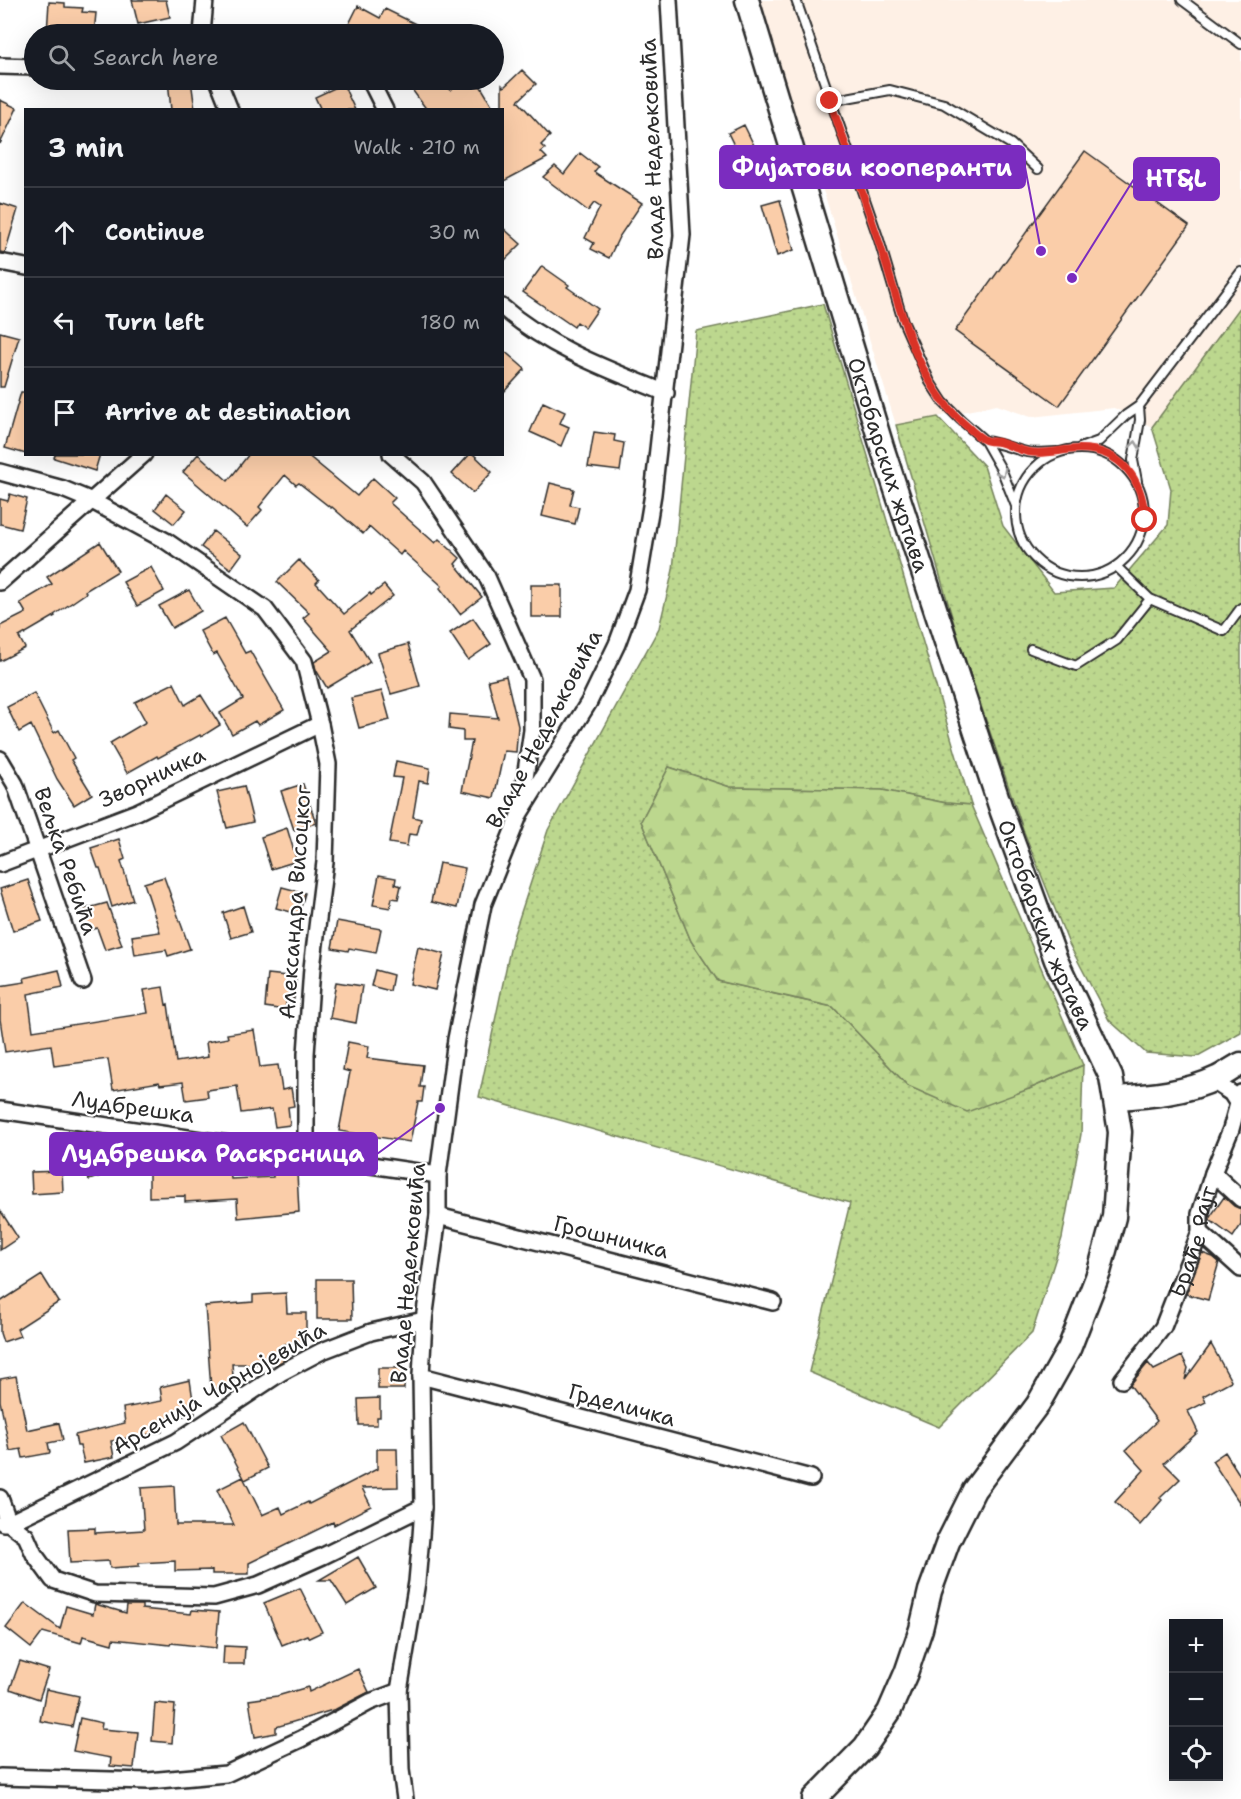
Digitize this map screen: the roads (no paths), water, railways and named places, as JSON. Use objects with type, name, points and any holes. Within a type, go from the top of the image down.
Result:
[{"type":"street","points":[[203,24],[205,0]]},
{"type":"street","name":"Владе Недељковића","points":[[405,1799],[400,1770],[399,1691],[417,1582],[423,1507],[421,1376],[424,1320],[438,1216],[438,1174],[456,1039],[483,906],[520,813],[589,702],[617,644],[637,590],[653,494],[666,393],[682,236],[669,0]]},
{"type":"street","name":"Октобарских жртава","points":[[747,0],[882,447],[1002,812],[1056,960],[1111,1077],[1120,1132],[1114,1217],[1099,1272],[1068,1348],[1038,1404],[969,1500],[930,1591],[921,1629],[906,1673],[889,1712],[865,1747],[814,1799]]},
{"type":"street","points":[[0,66],[24,67]]},
{"type":"street","points":[[222,90],[229,108]]},
{"type":"street","points":[[375,90],[384,108]]},
{"type":"street","points":[[0,262],[24,267]]},
{"type":"street","points":[[504,309],[526,327],[588,362],[666,393]]},
{"type":"street","points":[[0,582],[142,456]]},
{"type":"street","points":[[394,456],[423,482],[487,577],[532,679],[532,730],[520,813]]},
{"type":"street","name":"Александра Висоцког","points":[[0,472],[63,489],[92,501],[166,541],[265,609],[304,661],[328,764],[325,862],[312,968],[306,1054],[306,1155]]},
{"type":"street","name":"Зворничка","points":[[0,864],[137,812],[320,724]]},
{"type":"street","name":"Вељка Ребића","points":[[0,759],[15,784],[83,981]]},
{"type":"street","points":[[1116,1098],[1168,1092],[1211,1080],[1241,1064]]},
{"type":"street","points":[[1211,1080],[1226,1088],[1239,1099]]},
{"type":"street","name":"Браће Рајт","points":[[1122,1380],[1163,1327],[1200,1232],[1200,1214],[1213,1173],[1237,1127],[1239,1099]]},
{"type":"street","name":"Лудбрешка","points":[[0,1110],[438,1174]]},
{"type":"street","points":[[1213,1173],[1241,1199]]},
{"type":"street","name":"Грошничка","points":[[438,1216],[773,1302]]},
{"type":"street","points":[[1200,1232],[1241,1269]]},
{"type":"street","name":"Арсенија Чарнојевића","points":[[5,1523],[176,1442],[282,1372],[322,1351],[371,1332],[424,1320]]},
{"type":"street","name":"Грделичка","points":[[421,1376],[811,1478]]},
{"type":"street","points":[[0,1498],[5,1523],[26,1536],[34,1554],[53,1580],[95,1594],[214,1597],[258,1585],[423,1507]]},
{"type":"street","points":[[0,1777],[148,1782],[226,1774],[301,1739],[370,1702],[399,1691]]},
{"type":"lane","points":[[796,0],[879,240],[903,321],[930,382],[943,402],[985,441],[1002,471],[1016,506]]},
{"type":"lane","points":[[1182,0],[1241,44]]},
{"type":"lane","points":[[830,101],[890,90],[944,104],[1011,144],[1038,170]]},
{"type":"lane","points":[[985,441],[999,442],[1031,453],[1077,449],[1099,441],[1139,406],[1241,272]]},
{"type":"lane","points":[[1059,452],[1043,460],[1029,473],[1020,488],[1016,506],[1016,525],[1022,542],[1033,557],[1047,569],[1064,576],[1083,578],[1101,575],[1117,567],[1131,554],[1140,538],[1145,520],[1144,502],[1133,460],[1140,420],[1139,406]]},
{"type":"lane","points":[[1077,449],[1096,450],[1113,457],[1127,469],[1138,484]]},
{"type":"lane","points":[[1117,567],[1150,599],[1224,631],[1241,608]]},
{"type":"lane","points":[[1031,649],[1076,666],[1117,639],[1150,599]]},
{"type":"place","name":"Фијатови кооперанти","points":[[1041,251]]},
{"type":"place","name":"HT&L","points":[[1072,278]]},
{"type":"place","name":"Лудбрешка Раскрсница","points":[[440,1108]]}]
